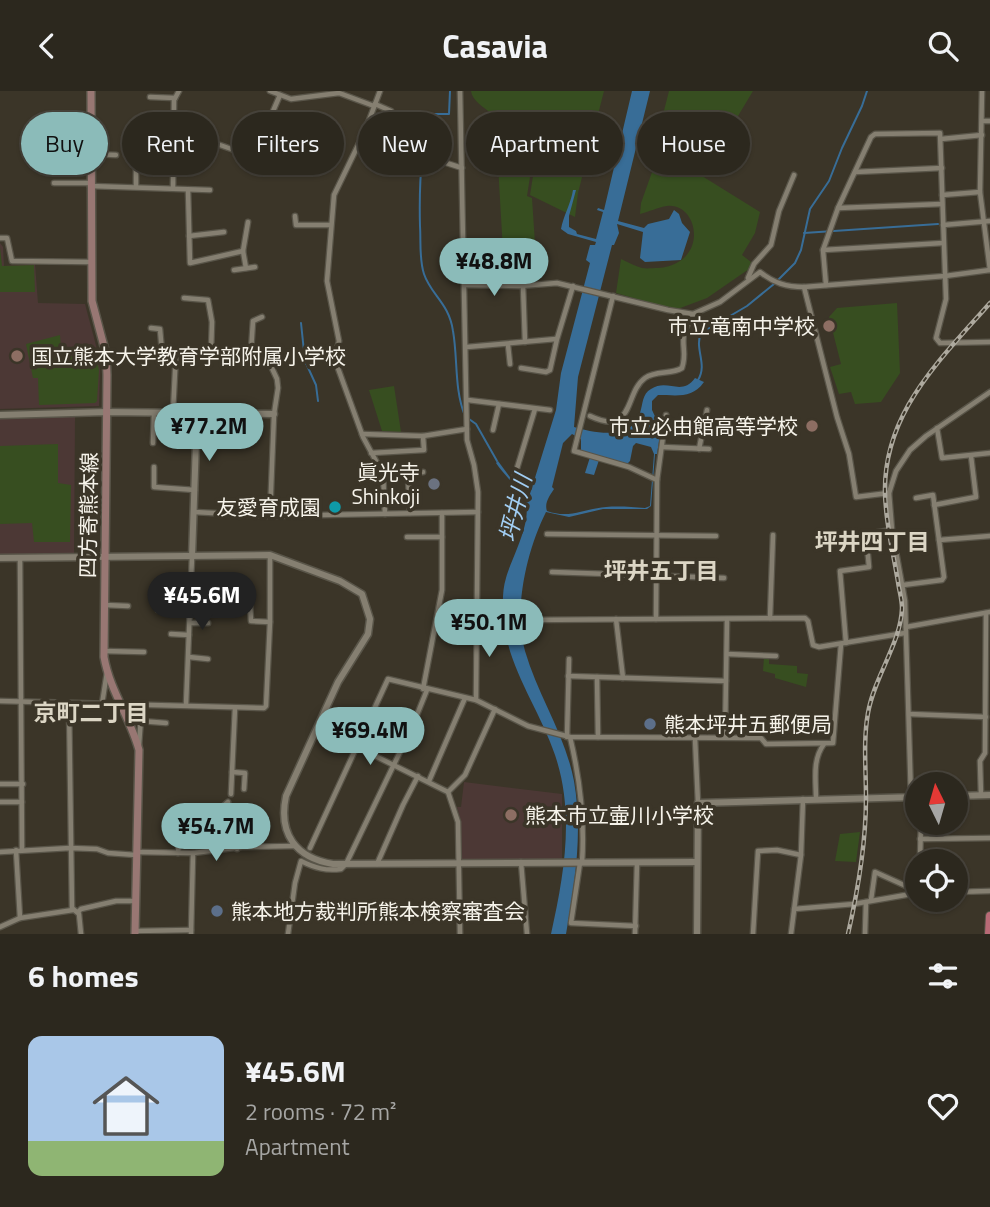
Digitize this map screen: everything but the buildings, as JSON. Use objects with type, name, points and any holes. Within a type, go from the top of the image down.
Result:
[{"type":"highway","points":[[989,934],[990,916]]},
{"type":"main road","name":"四方寄熊本線","points":[[91,91],[91,112]]},
{"type":"main road","name":"四方寄熊本線","points":[[90,175],[92,301],[106,354],[104,651],[107,672],[130,722],[139,750],[135,933]]},
{"type":"street","points":[[150,97],[172,95],[179,91]]},
{"type":"street","points":[[270,91],[291,99],[339,93],[391,112]]},
{"type":"street","points":[[380,91],[365,131],[334,195],[327,281],[340,341],[335,360],[362,434],[383,474],[385,514]]},
{"type":"street","points":[[460,91],[467,429],[468,447],[474,465],[478,512],[476,700]]},
{"type":"street","points":[[465,285],[557,283],[693,314],[720,302],[760,272],[772,281],[804,287],[990,270],[987,221],[979,192],[982,91]]},
{"type":"street","points":[[273,112],[280,96]]},
{"type":"street","points":[[982,121],[990,121]]},
{"type":"street","points":[[826,285],[823,250],[838,208],[875,134],[940,133],[946,299],[936,334],[937,341],[990,342]]},
{"type":"street","points":[[940,139],[982,135]]},
{"type":"street","points":[[108,155],[116,155]]},
{"type":"street","points":[[452,164],[462,167]]},
{"type":"street","points":[[855,172],[942,168]]},
{"type":"street","points":[[136,175],[136,187]]},
{"type":"street","points":[[173,175],[173,188]]},
{"type":"street","points":[[746,282],[754,264],[771,245],[779,211],[794,175]]},
{"type":"street","points":[[54,183],[210,190]]},
{"type":"street","points":[[188,190],[191,263],[243,251]]},
{"type":"street","points":[[942,195],[979,192]]},
{"type":"street","points":[[838,208],[943,204]]},
{"type":"street","points":[[295,216],[296,225],[330,225]]},
{"type":"street","points":[[943,225],[987,221]]},
{"type":"street","points":[[246,268],[243,251],[248,222]]},
{"type":"street","points":[[189,236],[224,232]]},
{"type":"street","points":[[0,238],[7,238],[12,261],[90,262]]},
{"type":"street","points":[[823,250],[943,243]]},
{"type":"street","points":[[234,270],[255,267]]},
{"type":"street","points":[[523,285],[525,342]]},
{"type":"street","points":[[521,368],[546,372],[550,370],[573,286]]},
{"type":"street","points":[[804,287],[849,454],[856,497],[889,493]]},
{"type":"street","points":[[613,296],[574,451],[629,467],[657,479]]},
{"type":"street","points":[[184,299],[208,300],[212,322],[211,352]]},
{"type":"street","points":[[590,416],[607,421],[622,417],[629,411],[637,384],[657,373],[674,372],[682,368],[684,364],[681,340],[693,314]]},
{"type":"street","points":[[251,351],[253,321],[262,317]]},
{"type":"street","points":[[151,328],[160,329],[160,351],[264,351],[277,379],[270,516]]},
{"type":"street","points":[[467,347],[557,338]]},
{"type":"street","points":[[508,345],[510,364]]},
{"type":"street","points":[[173,413],[176,352]]},
{"type":"street","points":[[912,772],[904,586],[892,530],[889,493],[896,471],[910,450],[990,391]]},
{"type":"street","points":[[468,400],[550,410]]},
{"type":"street","points":[[492,430],[499,404]]},
{"type":"street","points":[[515,475],[536,409]]},
{"type":"street","points":[[699,449],[706,410]]},
{"type":"street","points":[[0,415],[107,412],[274,414]]},
{"type":"street","points":[[153,443],[154,413]]},
{"type":"street","points":[[186,705],[197,413]]},
{"type":"street","points":[[656,619],[657,479],[666,415]]},
{"type":"street","points":[[937,428],[942,458],[990,453]]},
{"type":"street","points":[[362,434],[423,436],[467,429]]},
{"type":"street","points":[[371,453],[424,450],[423,436]]},
{"type":"street","points":[[662,447],[709,449]]},
{"type":"street","points":[[934,505],[976,497],[971,456]]},
{"type":"street","points":[[154,467],[154,487],[195,491]]},
{"type":"street","points":[[410,513],[408,477],[413,473],[424,472]]},
{"type":"street","points":[[904,586],[942,580],[944,577],[933,495],[916,498]]},
{"type":"street","points":[[194,512],[270,516],[478,512]]},
{"type":"street","points":[[288,934],[301,861],[317,869],[330,870],[341,869],[346,864],[412,727],[425,689],[442,590],[442,513]]},
{"type":"street","points":[[310,848],[388,679],[476,700],[528,726],[567,737],[724,737],[761,738],[766,744],[833,743],[843,643],[840,571],[869,567],[866,534],[892,530]]},
{"type":"street","points":[[547,534],[716,536]]},
{"type":"street","points":[[770,618],[774,535]]},
{"type":"street","points":[[939,540],[990,536]]},
{"type":"street","points":[[407,537],[442,537]]},
{"type":"street","points":[[0,701],[264,708],[267,706],[270,555]]},
{"type":"street","points":[[0,558],[270,555],[286,559],[354,588],[362,594],[370,619],[368,634],[338,682],[286,796],[285,825],[294,846]]},
{"type":"street","points":[[20,558],[23,784],[19,850],[20,918]]},
{"type":"street","points":[[552,572],[724,578]]},
{"type":"street","points":[[191,582],[238,582],[249,588],[251,621],[270,622]]},
{"type":"street","points":[[105,605],[128,606]]},
{"type":"street","points":[[158,610],[190,610]]},
{"type":"street","points":[[477,617],[524,620],[805,618],[813,645],[819,647],[988,613],[985,753],[980,761],[981,795]]},
{"type":"street","points":[[616,619],[623,678]]},
{"type":"street","points":[[724,737],[727,619]]},
{"type":"street","points":[[190,623],[208,623]]},
{"type":"street","points":[[171,634],[189,635]]},
{"type":"street","points":[[104,651],[144,652]]},
{"type":"street","points":[[727,654],[776,656]]},
{"type":"street","points":[[188,657],[208,659]]},
{"type":"street","points":[[569,659],[567,737],[581,793],[584,827],[571,923],[636,926]]},
{"type":"street","points":[[102,704],[107,672]]},
{"type":"street","points":[[568,676],[726,681]]},
{"type":"street","points":[[597,677],[598,737]]},
{"type":"street","points":[[429,781],[465,698]]},
{"type":"street","points":[[69,703],[70,848],[81,934]]},
{"type":"street","points":[[139,750],[142,704]]},
{"type":"street","points":[[231,794],[235,708]]},
{"type":"street","points":[[448,792],[465,775],[495,708]]},
{"type":"street","points":[[909,714],[986,717]]},
{"type":"street","points":[[141,721],[166,723]]},
{"type":"street","points":[[695,738],[698,803],[697,934]]},
{"type":"street","points":[[816,799],[816,763],[825,743]]},
{"type":"street","points":[[358,747],[448,792],[458,822],[460,934]]},
{"type":"street","points":[[232,772],[245,773],[242,786]]},
{"type":"street","points":[[377,864],[418,776]]},
{"type":"street","points":[[0,785],[23,784]]},
{"type":"street","points":[[968,796],[990,795]]},
{"type":"street","points":[[698,803],[905,798]]},
{"type":"street","points":[[791,934],[801,855],[803,799]]},
{"type":"street","points":[[0,802],[22,802]]},
{"type":"street","points":[[178,853],[182,810],[221,808],[228,802]]},
{"type":"street","points":[[237,832],[237,849]]},
{"type":"street","points":[[920,835],[920,849]]},
{"type":"street","points":[[920,839],[990,838]]},
{"type":"street","points":[[0,852],[70,848],[97,849],[108,853],[194,853],[294,846],[322,862],[346,864],[696,862]]},
{"type":"street","points":[[752,934],[758,851],[777,850],[801,855]]},
{"type":"street","points":[[135,933],[191,932],[194,853]]},
{"type":"street","points":[[521,862],[527,934]]},
{"type":"street","points":[[635,934],[637,863]]},
{"type":"street","points":[[865,934],[868,901],[875,871],[905,886]]},
{"type":"street","points":[[968,892],[990,891]]},
{"type":"street","points":[[794,909],[905,894]]},
{"type":"street","points":[[0,927],[20,918],[76,911],[116,901],[135,901]]},
{"type":"shaded area","points":[[0,243],[3,247],[4,266],[35,264],[38,303],[85,304],[98,353],[99,406],[0,409]]},
{"type":"shaded area","points":[[75,417],[74,554],[0,554],[0,419]]},
{"type":"shaded area","name":"熊本市立壷川小学校","points":[[464,782],[562,794],[562,860],[461,859],[461,821],[457,807],[461,807]]},
{"type":"green space","points":[[471,91],[604,91],[599,112],[490,112]]},
{"type":"green space","points":[[669,91],[753,91],[740,112],[664,112]]},
{"type":"green space","points":[[499,175],[530,175],[527,196],[532,198],[537,274],[511,274],[504,268]]},
{"type":"green space","points":[[583,175],[575,217],[530,195],[533,176]]},
{"type":"green space","points":[[651,175],[703,175],[760,212],[755,233],[742,255],[751,262],[749,269],[707,298],[675,310],[616,293],[621,259],[642,268],[658,268],[675,264],[686,256],[692,246],[692,223],[686,213],[678,207],[667,206],[640,214]]},
{"type":"green space","points":[[0,247],[2,266],[34,265],[35,292],[0,292]]},
{"type":"green space","points":[[897,303],[900,373],[881,402],[855,404],[851,392],[839,394],[830,367],[841,364],[829,317],[837,308]]},
{"type":"green space","points":[[60,335],[61,349],[68,356],[96,356],[99,370],[95,403],[39,405],[38,378],[33,378],[26,344]]},
{"type":"green space","points":[[394,386],[401,432],[382,431],[369,390]]},
{"type":"green space","points":[[58,444],[58,483],[71,485],[70,542],[34,542],[32,523],[0,524],[0,446]]},
{"type":"green space","points":[[764,657],[769,658],[769,664],[797,666],[797,673],[808,674],[806,687],[775,678],[775,674],[763,671]]},
{"type":"green space","points":[[860,832],[856,862],[835,861],[840,834]]},
{"type":"water","points":[[632,91],[650,91],[645,112],[637,112],[637,144],[618,221],[644,228],[648,224],[669,219],[674,210],[690,232],[681,260],[645,262],[640,258],[643,232],[617,224],[619,233],[612,245],[578,377],[574,427],[602,433],[621,431],[636,422],[644,396],[651,389],[663,385],[685,386],[695,378],[704,382],[689,394],[658,395],[652,401],[652,410],[661,429],[655,454],[651,506],[647,509],[603,509],[569,517],[546,512],[528,562],[521,599],[525,651],[570,764],[577,800],[575,876],[566,934],[551,934],[563,867],[565,800],[555,755],[514,663],[505,631],[504,584],[524,529],[527,509],[522,496],[496,463],[498,461],[518,488],[529,497],[556,410],[561,373],[590,263],[586,260],[590,245],[595,245],[596,242],[568,234],[561,229],[562,224],[573,190],[576,190],[569,227],[577,234],[596,239],[603,212],[597,210],[604,210],[612,175],[623,175],[623,129]],"holes":[[[572,434],[581,439],[581,450],[591,454],[585,473],[594,475],[600,457],[627,464],[636,443],[651,447],[654,454],[650,506],[606,507],[570,514],[547,511],[563,443]]]},
{"type":"waterway","points":[[450,91],[449,114],[430,114],[424,141],[420,183],[420,250],[427,281],[451,321],[459,395],[465,416]]},
{"type":"waterway","points":[[778,280],[795,263],[801,250],[810,209],[829,181],[867,91]]},
{"type":"waterway","points":[[804,233],[938,224]]},
{"type":"waterway","points":[[698,380],[702,368],[699,345],[701,333],[747,306],[774,284]]},
{"type":"waterway","points":[[301,323],[305,361],[316,385],[318,401]]},
{"type":"waterway","points":[[469,419],[476,424],[497,461]]},
{"type":"railway","points":[[848,934],[865,832],[866,724],[871,700],[897,634],[902,608],[886,508],[885,476],[891,447],[914,395],[931,371],[990,303]]},
{"type":"place","name":"市立竜南中学校","points":[[829,326]]},
{"type":"place","name":"国立熊本大学教育学部附属小学校","points":[[17,356]]},
{"type":"place","name":"市立必由館高等学校","points":[[812,426]]},
{"type":"place","name":"眞光寺 Shinkoji","points":[[434,484]]},
{"type":"place","name":"友愛育成園","points":[[335,507]]},
{"type":"place","name":"熊本坪井五郵便局","points":[[650,724]]},
{"type":"place","name":"熊本市立壷川小学校","points":[[511,815]]},
{"type":"place","name":"熊本地方裁判所熊本検察審査会","points":[[217,911]]},
{"type":"district","name":"坪井四丁目","points":[[872,541]]},
{"type":"district","name":"坪井五丁目","points":[[661,570]]},
{"type":"district","name":"京町二丁目","points":[[91,712]]},
{"type":"water label","name":"坪井川","points":[[515,508]]}]
